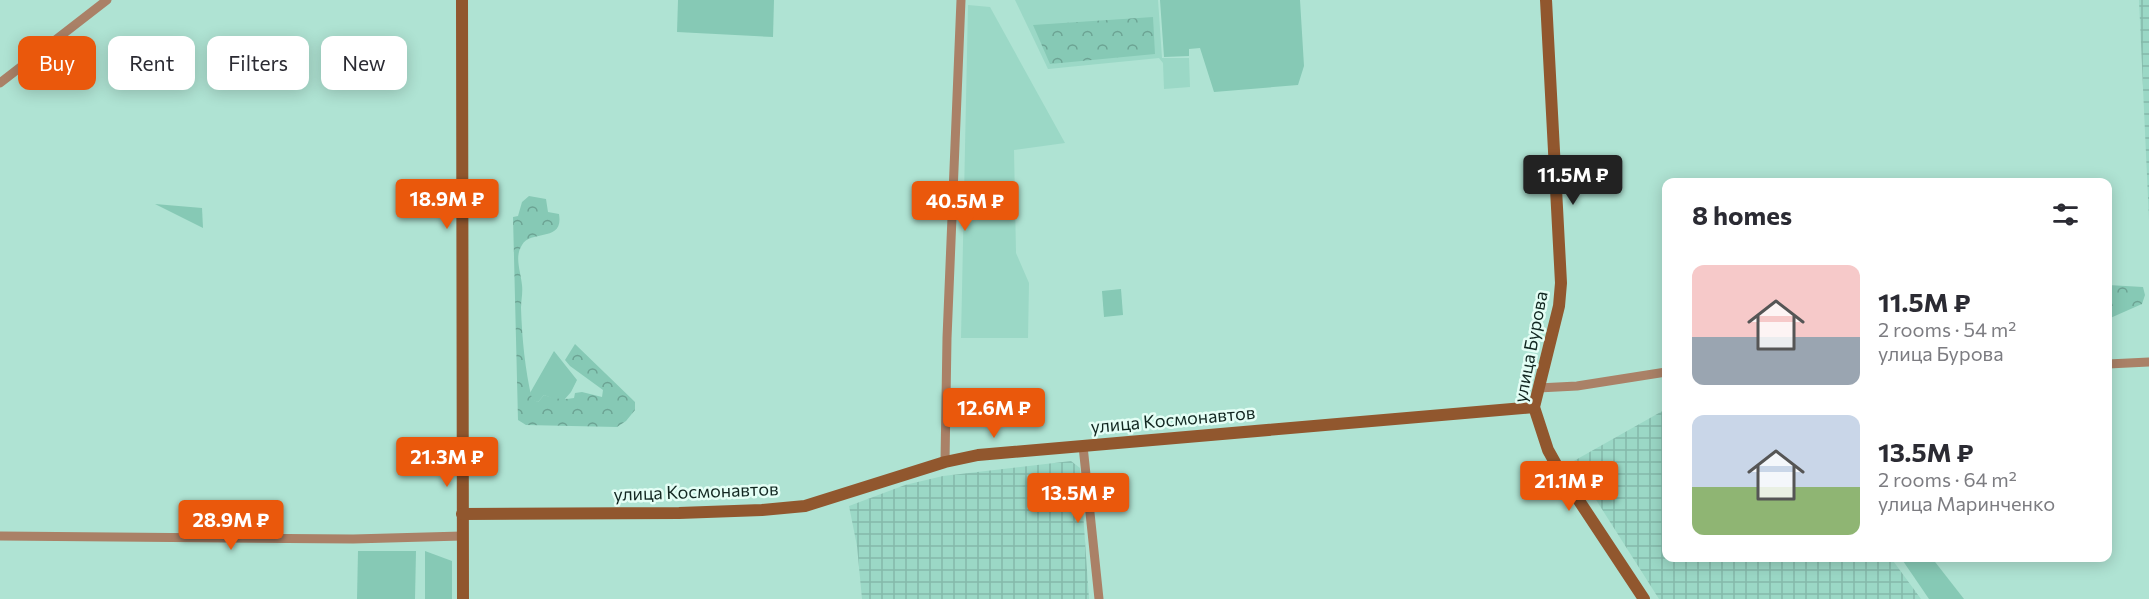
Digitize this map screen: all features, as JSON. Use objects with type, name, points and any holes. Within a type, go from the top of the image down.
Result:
[{"type":"main road","points":[[462,0],[463,599]]},
{"type":"main road","name":"улица Бурова","points":[[1546,0],[1561,283],[1559,306],[1534,406],[1548,450],[1562,475],[1644,599]]},
{"type":"main road","name":"улица Космонавтов","points":[[462,514],[679,513],[805,506],[945,462],[978,455],[1534,406]]},
{"type":"street","points":[[0,83],[107,0]]},
{"type":"street","points":[[945,462],[947,338],[961,0]]},
{"type":"street","points":[[2112,364],[2149,362]]},
{"type":"street","points":[[1538,388],[1578,386],[1662,372]]},
{"type":"street","points":[[1083,446],[1099,599]]},
{"type":"street","points":[[0,536],[353,539],[462,536]]},
{"type":"shaded area","points":[[1015,0],[1158,0],[1162,58],[1189,58],[1190,87],[1164,89],[1163,63],[1159,58],[1048,69]]},
{"type":"shaded area","points":[[2139,0],[2149,0],[2149,220]]},
{"type":"shaded area","points":[[968,5],[990,7],[1065,143],[1014,150],[1016,253],[1029,283],[1028,338],[961,338]]},
{"type":"shaded area","points":[[1662,411],[1662,562],[1894,562],[1921,599],[1659,599],[1572,462]]},
{"type":"shaded area","points":[[1071,461],[1080,468],[1089,599],[862,599],[857,546],[849,506],[905,485],[943,476]]},
{"type":"green space","points":[[678,0],[774,0],[773,37],[677,32]]},
{"type":"green space","points":[[1160,0],[1300,0],[1304,66],[1298,85],[1214,92],[1200,48],[1189,49],[1189,56],[1164,57]]},
{"type":"green space","points":[[1153,17],[1155,54],[1050,64],[1033,25]]},
{"type":"green space","points":[[529,196],[546,199],[548,212],[559,214],[557,229],[526,240],[518,254],[522,288],[523,342],[532,399],[538,402],[544,395],[570,399],[574,398],[575,393],[582,392],[602,397],[603,390],[565,360],[575,344],[635,402],[635,410],[626,421],[617,427],[526,425],[518,420],[513,217],[518,216],[522,202]]},
{"type":"green space","points":[[155,204],[202,208],[203,228]]},
{"type":"green space","points":[[2112,285],[2143,287],[2145,295],[2142,304],[2112,317]]},
{"type":"green space","points":[[1121,289],[1123,315],[1104,317],[1102,291]]},
{"type":"green space","points":[[554,351],[577,380],[564,400],[544,395],[538,402],[532,400],[530,393]]},
{"type":"green space","points":[[358,551],[416,551],[415,599],[357,599]]},
{"type":"green space","points":[[425,551],[452,561],[452,599],[425,599]]},
{"type":"green space","points":[[1904,562],[1935,562],[1964,599],[1929,599]]}]
